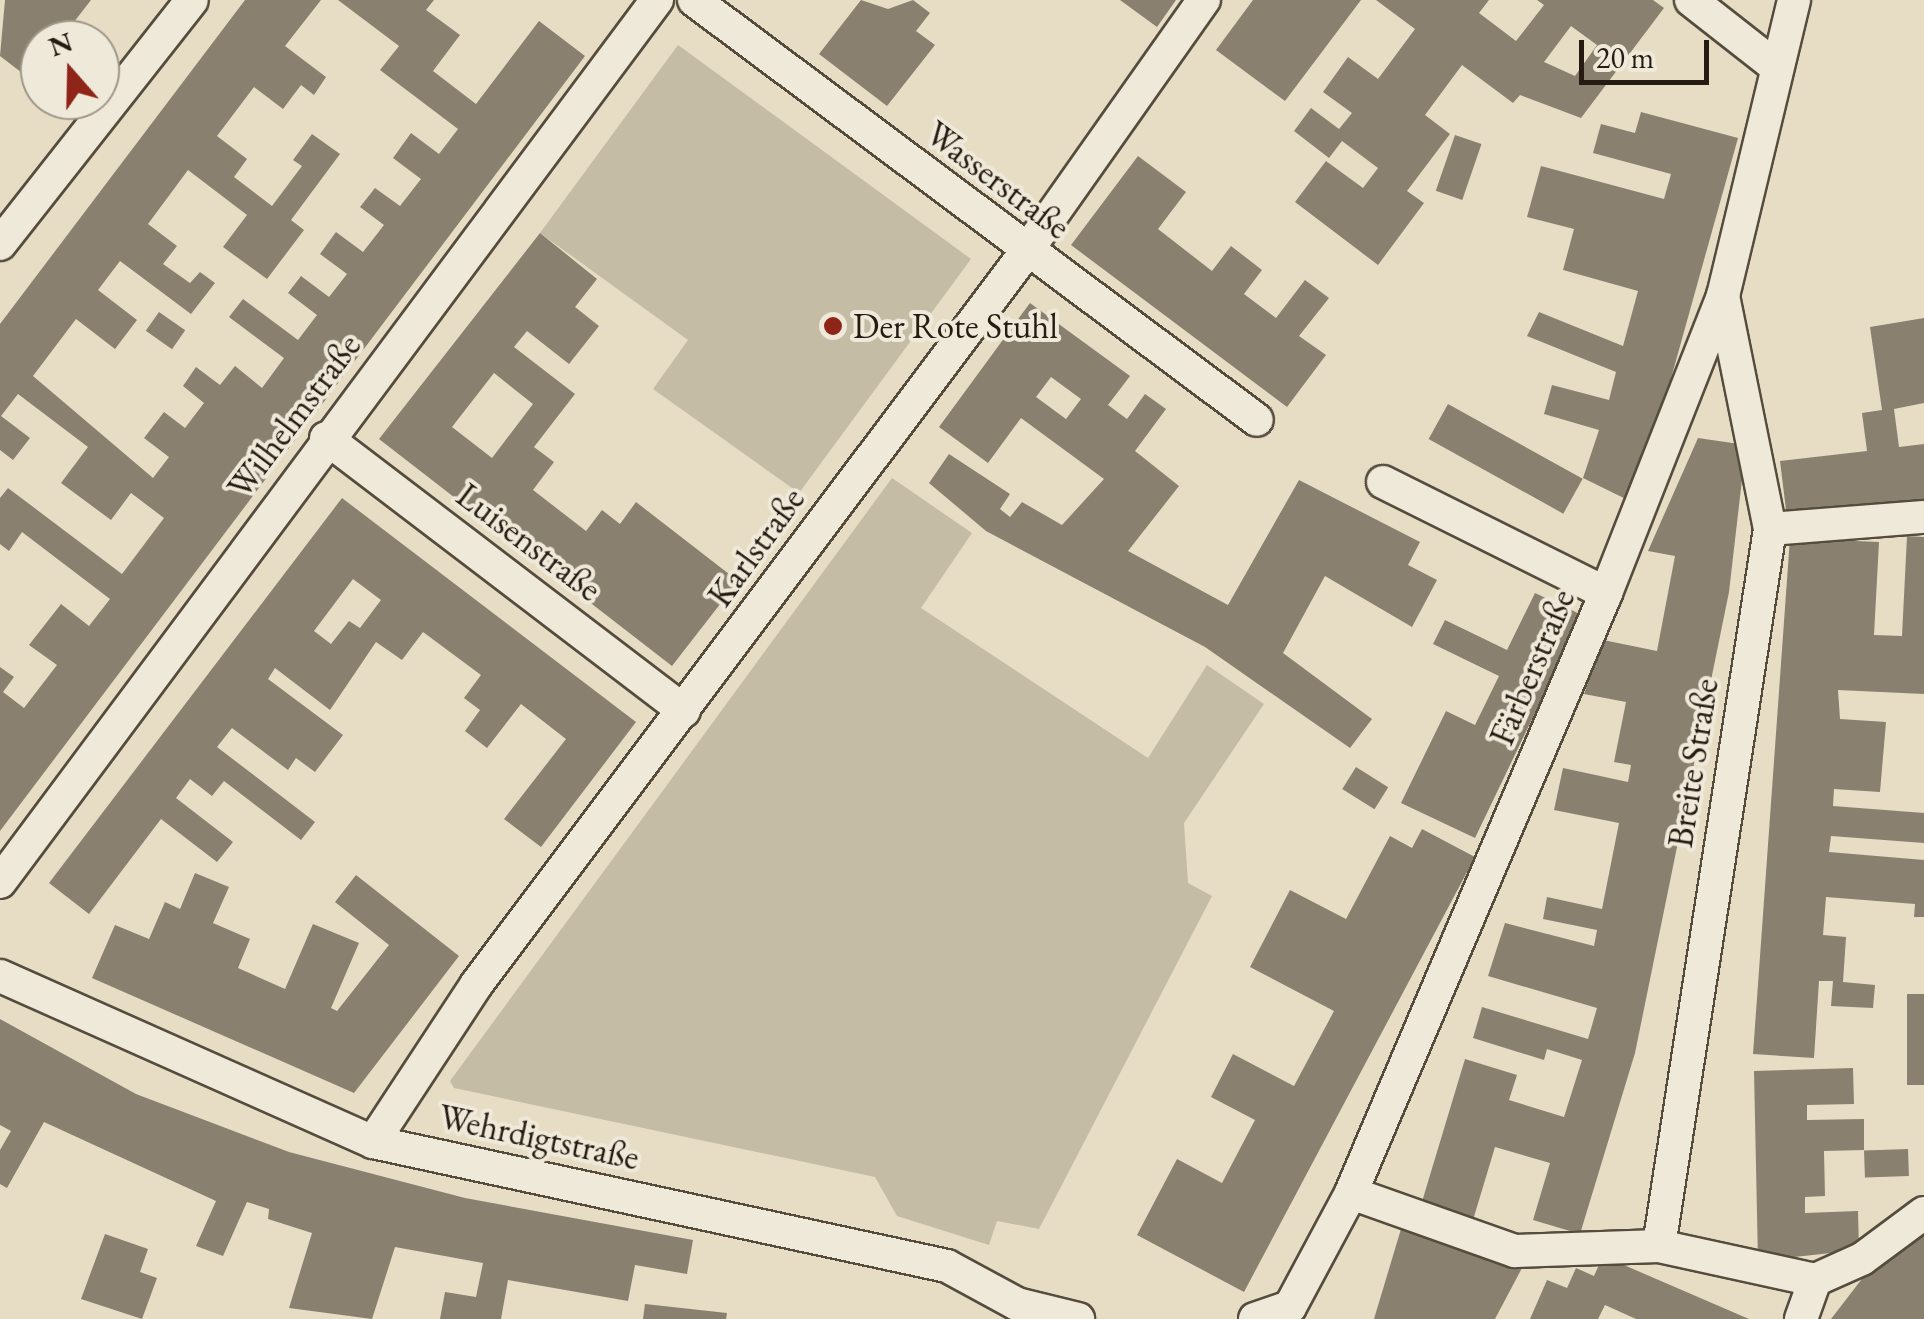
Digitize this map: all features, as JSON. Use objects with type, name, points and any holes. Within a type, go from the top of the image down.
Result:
[{"type":"street","points":[[0,244],[192,0]]},
{"type":"street","name":"Wilhelmstraße","points":[[0,882],[326,438],[657,0]]},
{"type":"street","name":"Wasserstraße","points":[[694,0],[1026,252],[1258,420]]},
{"type":"street","name":"Karlstraße","points":[[373,1142],[476,985],[1026,252],[1204,0]]},
{"type":"street","points":[[1692,0],[1774,65]]},
{"type":"street","name":"Färberstraße","points":[[1255,1319],[1300,1313],[1606,594],[1723,296],[1774,65],[1794,0]]},
{"type":"street","name":"Breite Straße","points":[[1659,1246],[1770,529],[1723,296]]},
{"type":"street","name":"Luisenstraße","points":[[326,438],[684,711]]},
{"type":"street","points":[[1382,482],[1606,594]]},
{"type":"street","points":[[1770,529],[1914,518]]},
{"type":"street","name":"Wehrdigtstraße","points":[[0,976],[373,1142],[947,1266],[1017,1304],[1078,1319]]},
{"type":"street","points":[[1351,1193],[1516,1251],[1659,1246],[1815,1280],[1862,1259],[1924,1214]]},
{"type":"street","points":[[1800,1319],[1815,1280]]},
{"type":"shaded area","points":[[678,45],[971,259],[799,493],[653,389],[688,340],[540,233]]},
{"type":"shaded area","points":[[892,478],[972,533],[921,608],[1148,758],[1207,665],[1264,704],[1184,823],[1188,883],[1212,896],[1039,1229],[997,1221],[989,1245],[897,1216],[875,1177],[454,1088],[450,1081]]},
{"type":"building","points":[[5,0],[91,0],[76,20],[20,20],[20,71],[0,56]]},
{"type":"building","points":[[245,0],[321,0],[285,46],[326,77],[314,95],[301,85],[283,109],[254,87],[217,136],[247,159],[234,177],[272,206],[302,166],[293,160],[312,134],[340,154],[291,220],[304,230],[267,279],[223,247],[247,215],[188,170],[148,224],[177,246],[163,264],[190,283],[200,272],[215,283],[191,314],[120,261],[98,290],[137,320],[115,349],[76,319],[33,376],[153,478],[169,457],[144,438],[164,412],[185,428],[204,403],[183,386],[196,367],[220,385],[235,366],[262,388],[284,358],[229,317],[243,299],[298,340],[317,315],[288,293],[301,276],[329,297],[347,274],[320,254],[336,232],[363,252],[384,225],[360,207],[375,188],[400,206],[421,179],[393,158],[411,133],[439,154],[458,129],[380,70],[399,46],[338,0],[434,0],[426,10],[460,35],[433,71],[476,104],[539,21],[585,56],[0,831],[0,667],[14,677],[3,692],[24,708],[57,665],[29,645],[61,604],[89,626],[110,599],[22,532],[9,551],[0,544],[0,498],[8,488],[122,574],[164,518],[131,493],[111,520],[61,483],[88,447],[18,394],[1,416],[30,438],[13,460],[0,450],[0,324]]},
{"type":"building","points":[[861,0],[888,9],[913,0],[930,13],[916,31],[935,45],[887,106],[819,54]]},
{"type":"building","points":[[1120,0],[1176,0],[1157,27]]},
{"type":"building","points":[[1253,0],[1361,0],[1285,101],[1216,50]]},
{"type":"building","points":[[1376,0],[1489,0],[1479,13],[1516,41],[1544,5],[1537,0],[1653,0],[1664,8],[1581,118],[1520,95],[1513,103],[1462,65],[1425,115],[1450,134],[1407,191],[1424,203],[1378,265],[1295,202],[1326,161],[1363,188],[1378,168],[1342,141],[1329,158],[1294,131],[1311,108],[1339,129],[1352,113],[1323,92],[1348,57],[1378,79],[1415,29]],"holes":[[[1571,26],[1597,45],[1575,76],[1544,62]]]},
{"type":"building","points":[[1641,112],[1738,138],[1636,504],[1583,478],[1599,430],[1544,414],[1552,385],[1609,400],[1616,372],[1527,336],[1539,312],[1623,346],[1638,291],[1563,270],[1574,229],[1527,217],[1541,166],[1664,199],[1671,174],[1593,153],[1601,124],[1635,133]]},
{"type":"building","points":[[1455,135],[1481,144],[1462,200],[1436,191]]},
{"type":"building","points":[[1138,156],[1186,192],[1158,229],[1212,271],[1231,246],[1262,270],[1244,294],[1276,318],[1305,280],[1329,298],[1299,336],[1326,355],[1287,407],[1071,245]]},
{"type":"building","points":[[540,233],[597,279],[575,307],[599,326],[569,364],[527,331],[514,347],[575,394],[534,447],[554,462],[533,490],[586,531],[602,510],[620,524],[636,502],[738,581],[672,666],[379,439]],"holes":[[[494,373],[533,404],[492,458],[452,427]]]},
{"type":"building","points":[[1030,303],[1130,376],[1108,405],[1127,419],[1145,394],[1166,409],[1135,451],[1179,486],[1128,551],[1228,605],[1299,480],[1420,542],[1408,565],[1437,580],[1412,627],[1325,576],[1283,653],[1372,719],[1350,748],[1205,647],[986,531],[929,483],[949,454],[1010,494],[1000,509],[1010,517],[1022,502],[1062,525],[1104,479],[1021,418],[988,463],[939,427]],"holes":[[[1051,377],[1081,399],[1066,419],[1036,397]]]},
{"type":"building","points":[[159,312],[185,330],[172,349],[146,331]]},
{"type":"building","points":[[1924,318],[1924,403],[1894,409],[1899,447],[1924,444],[1924,502],[1787,518],[1780,461],[1867,451],[1862,413],[1882,410],[1870,327]]},
{"type":"building","points":[[1448,404],[1583,479],[1563,514],[1429,439]]},
{"type":"building","points":[[1698,438],[1746,445],[1729,592],[1635,1053],[1580,1234],[1533,1220],[1550,1163],[1495,1147],[1473,1220],[1421,1205],[1465,1059],[1517,1075],[1509,1100],[1564,1117],[1582,1060],[1547,1049],[1544,1060],[1473,1038],[1482,1007],[1588,1039],[1597,1008],[1488,976],[1505,923],[1594,946],[1597,930],[1543,919],[1547,897],[1602,909],[1619,823],[1554,810],[1563,768],[1628,782],[1631,765],[1614,762],[1626,702],[1584,694],[1603,640],[1657,651],[1675,556],[1648,551]]},
{"type":"building","points":[[342,498],[636,722],[541,847],[504,819],[566,739],[521,704],[487,748],[465,731],[480,710],[464,698],[481,675],[423,632],[402,660],[376,642],[330,710],[275,668],[268,679],[343,735],[315,772],[296,758],[288,770],[232,728],[217,747],[315,822],[301,840],[224,781],[212,796],[190,779],[176,798],[233,842],[217,862],[161,819],[89,914],[49,883]],"holes":[[[353,579],[381,600],[360,628],[349,621],[331,644],[314,631]]]},
{"type":"building","points":[[1907,536],[1924,537],[1924,694],[1838,690],[1840,719],[1886,722],[1880,792],[1834,789],[1833,806],[1924,813],[1924,843],[1831,836],[1829,852],[1924,860],[1924,917],[1914,917],[1915,904],[1826,897],[1823,935],[1846,937],[1843,982],[1875,985],[1873,1008],[1831,1006],[1833,981],[1819,981],[1814,1058],[1753,1054],[1790,538],[1879,542],[1874,635],[1902,636]]},
{"type":"building","points":[[1535,593],[1582,615],[1475,838],[1401,803],[1446,711],[1475,725],[1499,676],[1433,644],[1445,620],[1507,650]]},
{"type":"building","points":[[1356,767],[1388,787],[1374,809],[1342,789]]},
{"type":"building","points":[[1422,829],[1475,857],[1244,1292],[1137,1235],[1177,1159],[1222,1183],[1255,1120],[1211,1097],[1233,1054],[1294,1086],[1334,1011],[1250,967],[1290,890],[1346,919],[1390,836],[1412,848]]},
{"type":"building","points":[[195,873],[229,887],[213,923],[250,939],[238,968],[285,989],[313,924],[359,943],[331,1008],[337,1011],[389,945],[335,902],[356,875],[459,956],[354,1093],[92,978],[115,925],[149,939],[165,902],[180,909]]},
{"type":"building","points":[[1907,994],[1924,994],[1924,1085],[1907,1085]]},
{"type":"building","points":[[0,1019],[136,1094],[289,1152],[465,1198],[693,1240],[687,1274],[635,1265],[628,1301],[508,1280],[501,1319],[440,1319],[445,1292],[476,1297],[483,1263],[395,1247],[372,1319],[289,1308],[312,1233],[268,1219],[269,1209],[247,1202],[223,1256],[196,1246],[216,1201],[44,1122],[7,1188],[0,1184],[0,1150],[11,1131],[0,1125]]},
{"type":"building","points":[[1853,1068],[1854,1104],[1807,1105],[1807,1120],[1864,1119],[1864,1150],[1824,1151],[1825,1196],[1805,1197],[1805,1213],[1858,1211],[1859,1250],[1758,1261],[1754,1071]]},
{"type":"building","points":[[1908,1149],[1909,1176],[1865,1178],[1864,1151]]},
{"type":"building","points":[[1924,1227],[1924,1319],[1831,1319],[1868,1271]]},
{"type":"building","points":[[1401,1229],[1522,1268],[1495,1319],[1374,1319]]},
{"type":"building","points":[[105,1234],[148,1249],[140,1272],[157,1278],[142,1319],[81,1299]]},
{"type":"building","points":[[1603,1256],[1749,1319],[1636,1319],[1605,1305],[1598,1319],[1530,1319],[1547,1280],[1567,1288],[1576,1268],[1594,1276]]},
{"type":"building","points":[[645,1304],[727,1313],[726,1319],[643,1319]]},
{"type":"place","name":"Der Rote Stuhl","points":[[833,326]]}]
